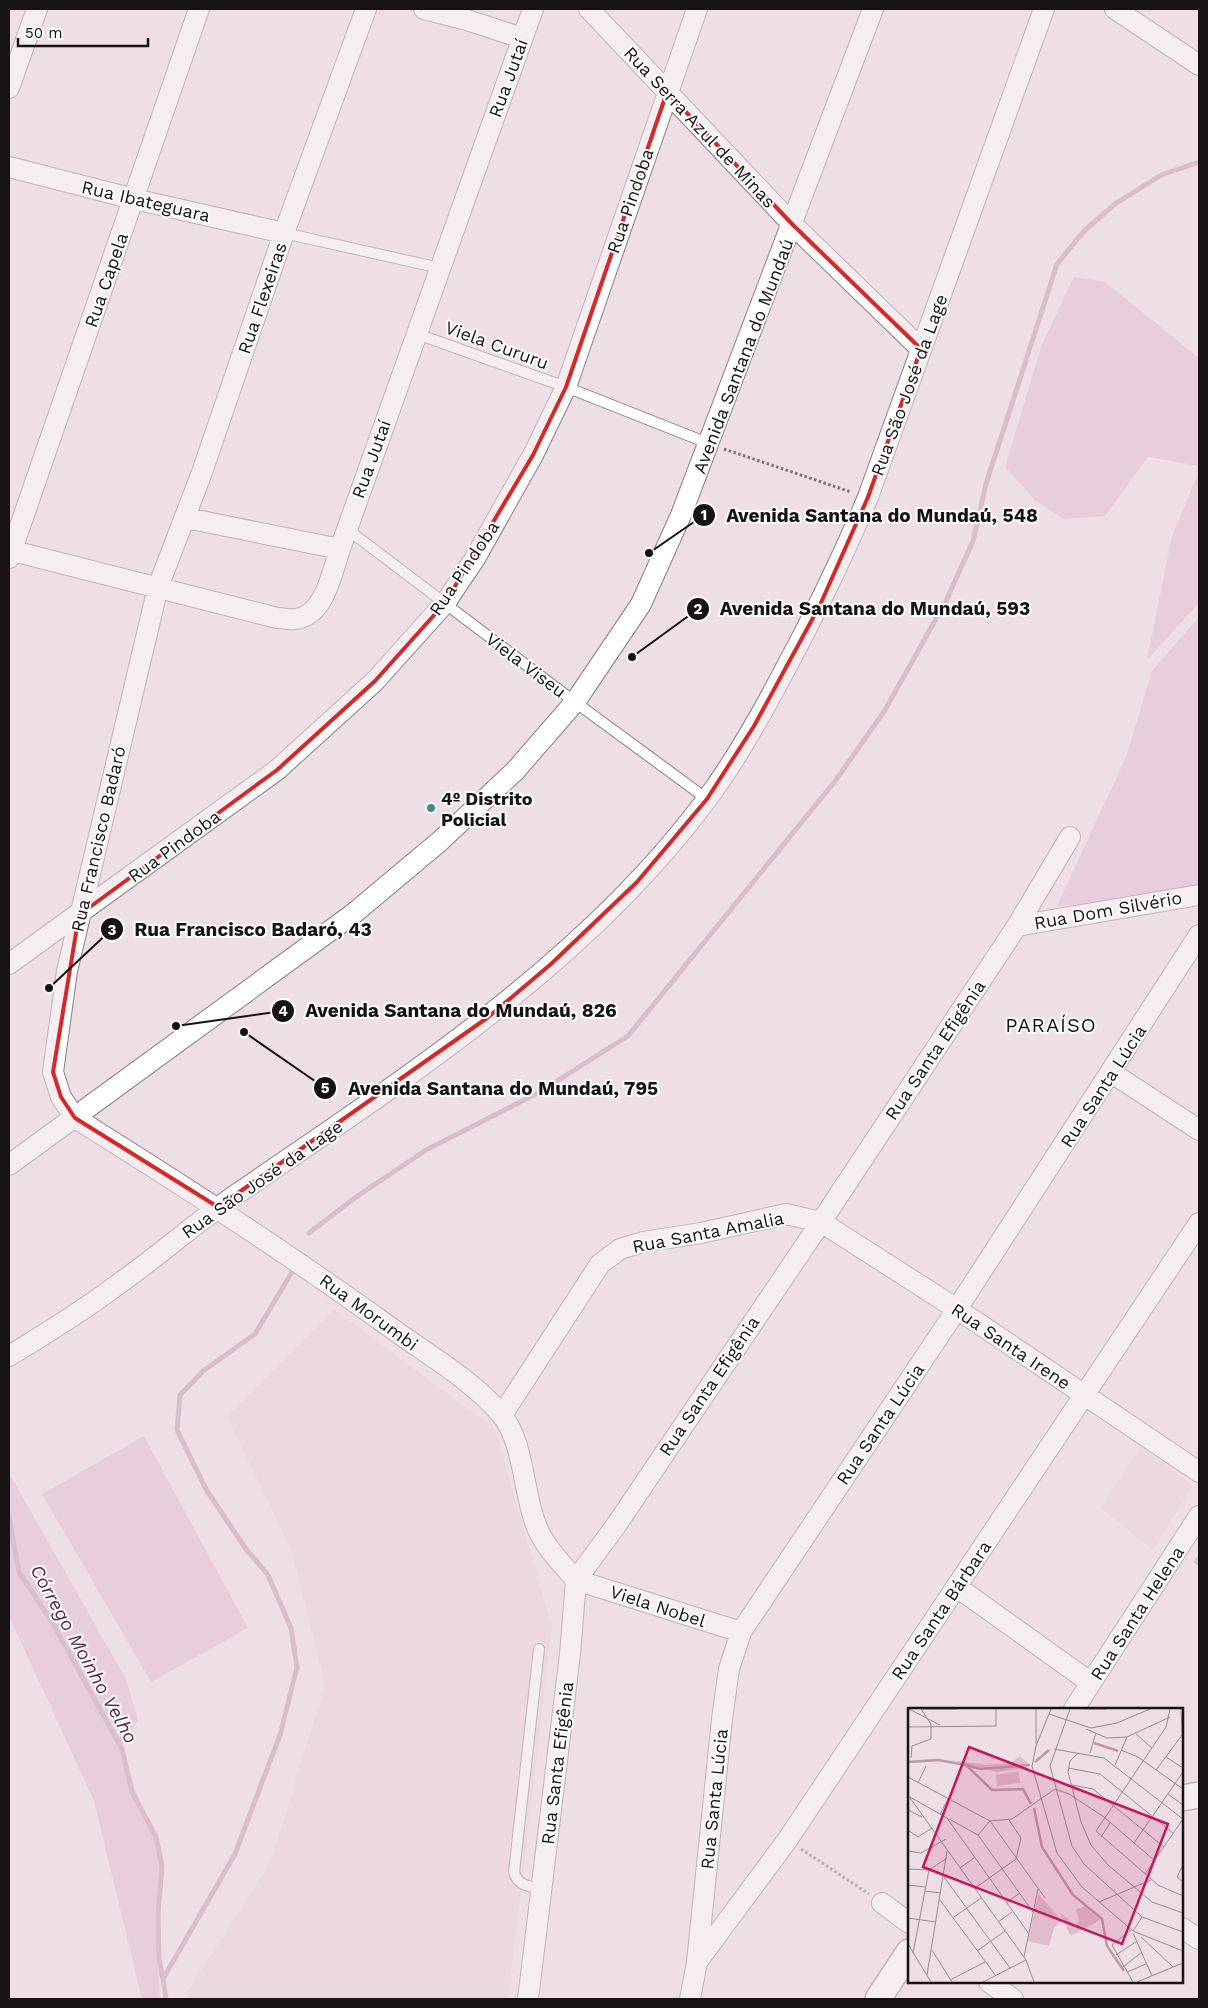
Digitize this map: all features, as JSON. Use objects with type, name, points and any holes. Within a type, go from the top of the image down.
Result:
[{"type":"street","points":[[9,88],[37,9]]},
{"type":"street","name":"Rua Capela","points":[[9,553],[199,9]]},
{"type":"street","name":"Rua Flexeiras","points":[[158,587],[186,518],[284,233],[366,9]]},
{"type":"street","points":[[424,9],[467,20],[522,38]]},
{"type":"street","name":"Rua Jutaí","points":[[9,553],[158,587],[276,618],[297,619],[310,614],[320,602],[340,549],[533,9]]},
{"type":"street","name":"Rua Serra Azul de Minas","points":[[589,9],[793,225],[921,349]]},
{"type":"street","name":"Rua Pindoba","points":[[9,964],[278,770],[375,681],[445,603],[474,560],[533,456],[566,387],[697,9]]},
{"type":"street","name":"Avenida Santana do Mundaú","points":[[9,1165],[353,914],[439,842],[515,771],[574,702],[641,604],[681,515],[710,444],[873,9]]},
{"type":"street","name":"Rua São José da Lage","points":[[9,1356],[69,1320],[218,1207],[487,1018],[551,964],[630,888],[707,799],[754,726],[820,605],[868,498],[1044,9]]},
{"type":"street","points":[[1114,9],[1199,65]]},
{"type":"street","name":"Rua Ibateguara","points":[[9,167],[134,199],[284,233]]},
{"type":"street","points":[[186,518],[340,549]]},
{"type":"street","name":"Rua Francisco Badaró","points":[[75,1118],[61,1097],[53,1072],[67,972],[158,587]]},
{"type":"street","name":"Rua Santa Efigênia","points":[[528,1999],[570,1654],[576,1580],[617,1524],[821,1222],[1017,926],[1070,837]]},
{"type":"street","name":"Rua Dom Silvério","points":[[1017,926],[1199,895]]},
{"type":"street","name":"Rua Santa Lúcia","points":[[697,1962],[722,1719],[729,1669],[741,1632],[957,1309],[1199,935]]},
{"type":"street","points":[[1112,1072],[1199,1130]]},
{"type":"street","name":"Rua Morumbi","points":[[75,1118],[218,1207],[332,1285],[481,1393],[502,1415],[513,1436],[535,1524],[543,1540],[576,1580]]},
{"type":"street","name":"Rua Santa Amalia","points":[[502,1415],[600,1264],[620,1249],[643,1242],[701,1233],[786,1214],[821,1222]]},
{"type":"street","name":"Rua Santa Irene","points":[[821,1222],[957,1309],[1199,1472]]},
{"type":"street","name":"Rua Santa Bárbara","points":[[690,1999],[697,1962],[788,1839],[1199,1222]]},
{"type":"street","name":"Rua Santa Helena","points":[[1075,1708],[1199,1516]]},
{"type":"street","name":"Viela Nobel","points":[[576,1580],[741,1632]]},
{"type":"street","points":[[957,1587],[1091,1683]]},
{"type":"street","points":[[1183,1798],[1199,1795]]},
{"type":"street","points":[[882,1903],[908,1922]]},
{"type":"street","points":[[1183,1929],[1199,1939]]},
{"type":"street","points":[[878,1999],[908,1954]]},
{"type":"street","points":[[990,1983],[1013,1999]]},
{"type":"lane","points":[[284,233],[440,268]]},
{"type":"lane","name":"Viela Cururu","points":[[416,334],[566,387],[710,444]]},
{"type":"lane","name":"Viela Viseu","points":[[347,528],[574,702],[707,799]]},
{"type":"lane","points":[[539,1649],[514,1872],[516,1880],[524,1886],[542,1888]]},
{"type":"path","points":[[710,444],[868,498]]},
{"type":"path","points":[[788,1839],[882,1903]]},
{"type":"highlighted area","points":[[667,92],[793,225],[921,349],[868,497],[820,605],[754,726],[707,799],[637,882],[551,964],[487,1018],[218,1207],[75,1118],[61,1097],[53,1072],[79,915],[277,770],[375,681],[445,603],[533,455],[566,387]]},
{"type":"shaded area","points":[[1074,277],[1105,282],[1199,358],[1199,466],[1148,457],[1105,516],[1063,519],[1035,500],[1005,467],[1042,344]]},
{"type":"shaded area","points":[[1199,471],[1199,603],[1147,660],[1172,536]]},
{"type":"shaded area","points":[[1199,617],[1199,884],[1122,901],[1057,906],[1126,757],[1152,671]]},
{"type":"shaded area","points":[[334,1309],[495,1429],[552,1627],[508,1999],[188,1999],[187,1992],[271,1862],[325,1684],[292,1552],[227,1416]]},
{"type":"shaded area","points":[[144,1436],[248,1628],[151,1682],[42,1494]]},
{"type":"shaded area","points":[[1141,1447],[1193,1485],[1153,1550],[1100,1508]]},
{"type":"shaded area","points":[[9,1473],[126,1679],[138,1720],[119,1749],[162,1856],[155,1913],[160,1999],[142,1999],[94,1801],[9,1616]]},
{"type":"building","points":[[1199,1555],[1199,1566],[1194,1562]]},
{"type":"waterway","points":[[309,1233],[356,1197],[426,1150],[538,1093],[628,1036],[836,780],[885,710],[946,601],[973,541],[986,484],[1057,264],[1084,231],[1115,204],[1161,175],[1199,162]]},
{"type":"waterway","points":[[166,1999],[163,1979],[235,1854],[280,1735],[297,1667],[291,1628],[268,1575],[246,1549],[207,1491],[177,1430],[180,1395],[203,1371],[255,1334],[292,1272]]},
{"type":"waterway","name":"Córrego Moinho Velho","points":[[9,1517],[19,1572],[52,1622],[122,1749],[132,1792],[156,1837],[162,1866],[158,1914],[159,1959],[163,1979]]},
{"type":"place","name":"Avenida Santana do Mundaú, 548","points":[[649,553]]},
{"type":"place","name":"Avenida Santana do Mundaú, 593","points":[[632,657]]},
{"type":"place","name":"4º Distrito Policial","points":[[431,808]]},
{"type":"place","name":"Rua Francisco Badaró, 43","points":[[49,988]]},
{"type":"place","name":"Avenida Santana do Mundaú, 826","points":[[176,1026]]},
{"type":"place","name":"Avenida Santana do Mundaú, 795","points":[[244,1032]]},
{"type":"district","name":"PARAÍSO","points":[[1051,1025]]}]
